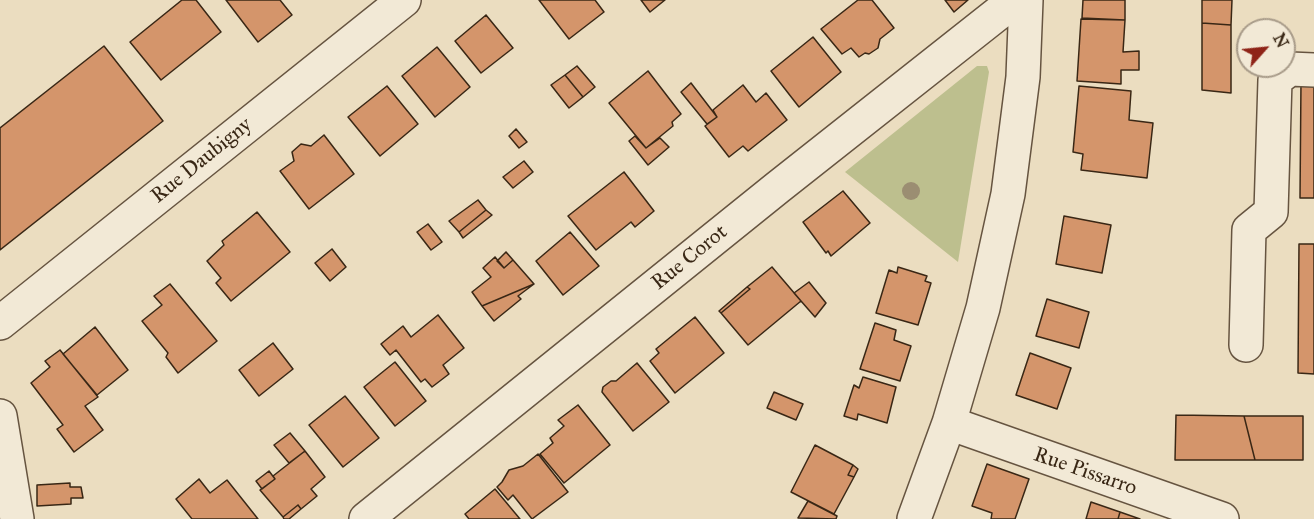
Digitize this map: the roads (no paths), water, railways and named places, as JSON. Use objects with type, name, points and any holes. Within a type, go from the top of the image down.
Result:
[{"type":"street","name":"Rue Daubigny","points":[[0,323],[404,0]]},
{"type":"street","name":"Rue Corot","points":[[366,519],[777,188],[1015,0]]},
{"type":"street","points":[[914,519],[949,423],[982,308],[1008,194],[1023,77],[1026,0]]},
{"type":"street","points":[[1246,345],[1249,230],[1271,212],[1275,80],[1290,69],[1314,70]]},
{"type":"street","points":[[0,416],[17,519]]},
{"type":"street","name":"Rue Pissarro","points":[[949,423],[1222,519]]}]
